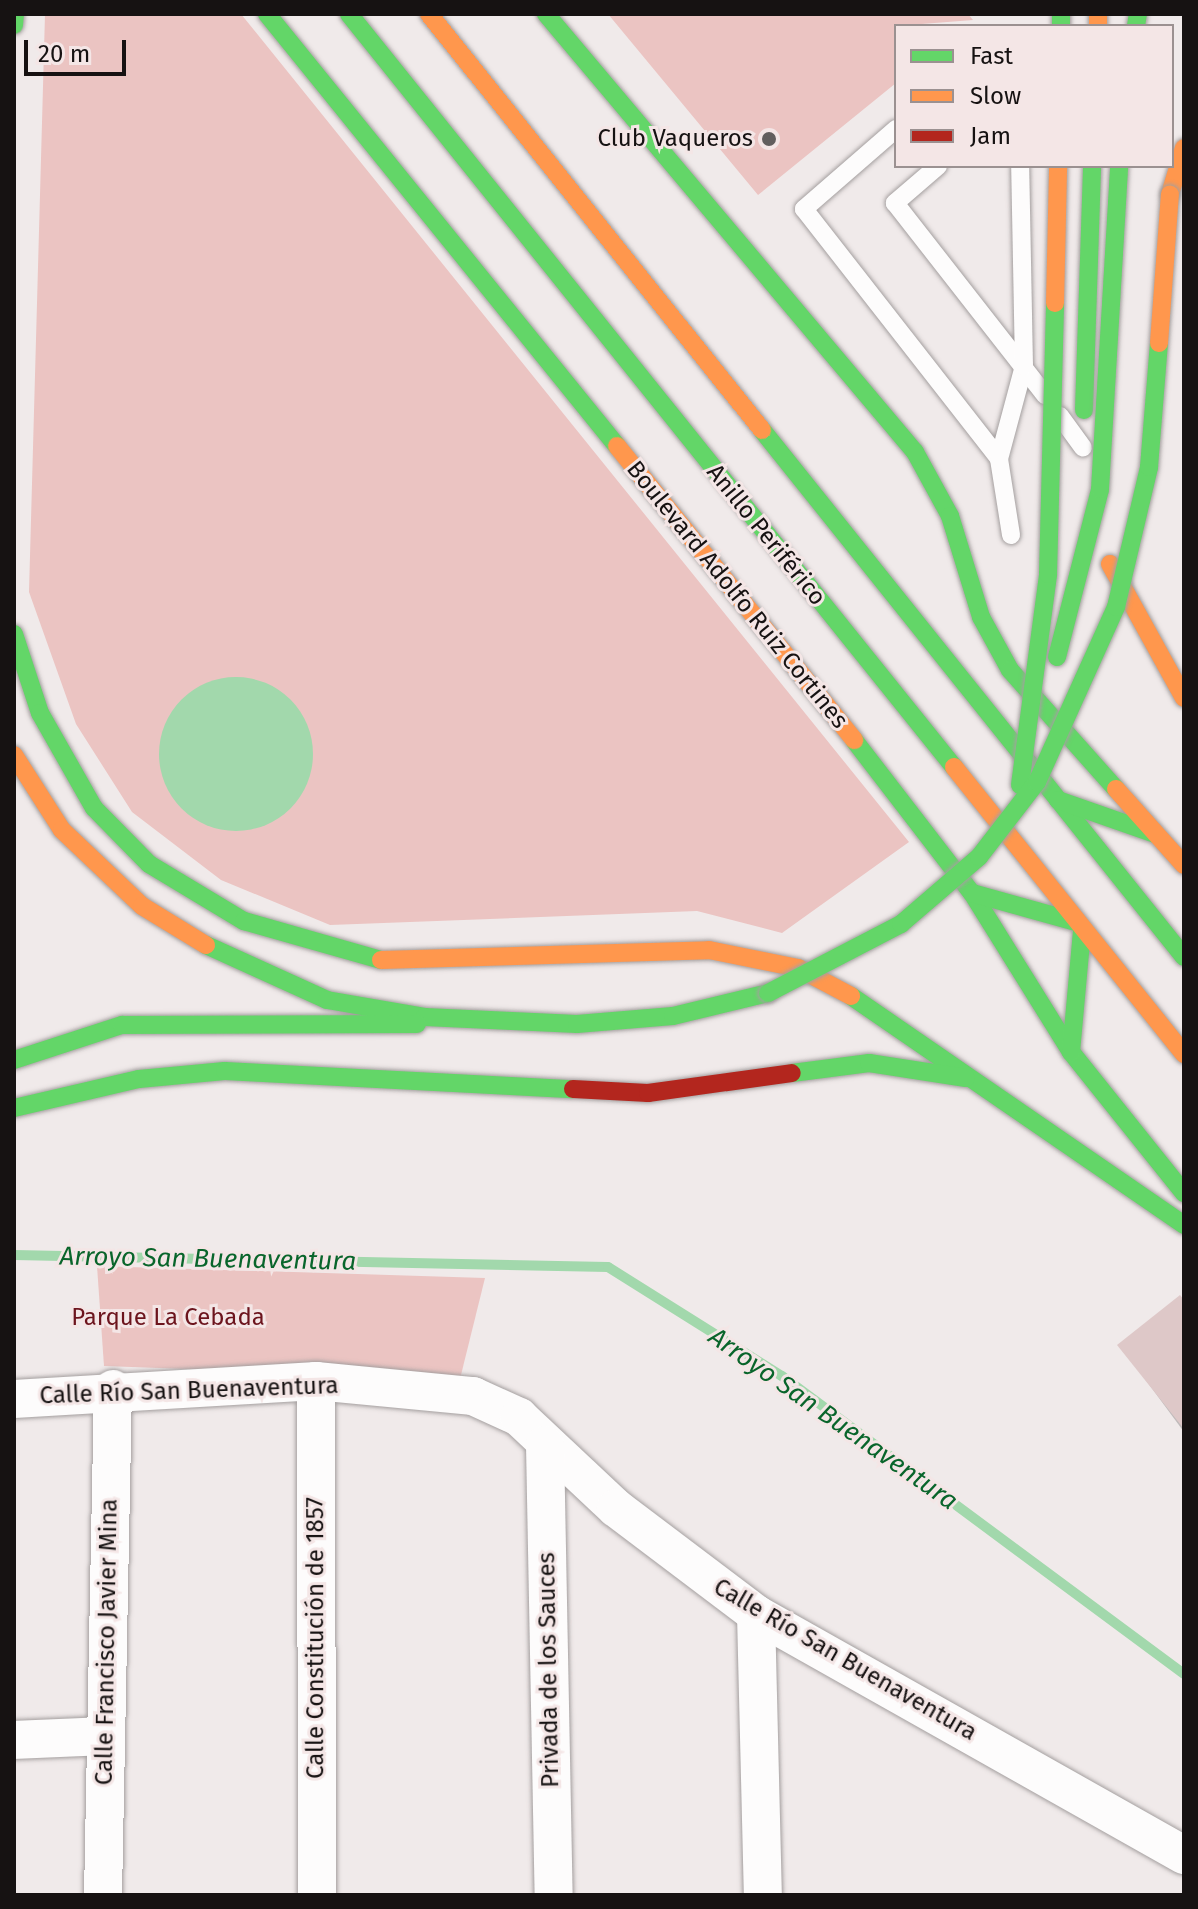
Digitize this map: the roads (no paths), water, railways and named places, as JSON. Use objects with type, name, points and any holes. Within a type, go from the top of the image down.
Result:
[{"type":"main road","points":[[14,25],[15,14]]},
{"type":"main road","name":"Boulevard Adolfo Ruiz Cortines","points":[[267,14],[972,893],[1071,1052],[1184,1193]]},
{"type":"main road","name":"Anillo Periférico","points":[[349,14],[1184,1054]]},
{"type":"main road","points":[[429,14],[1184,957]]},
{"type":"main road","points":[[546,14],[915,452],[950,516],[995,646],[1052,722],[1184,865]]},
{"type":"main road","points":[[31,821],[114,884],[207,948],[280,983],[375,1011],[526,1023],[673,1016],[799,981],[901,924],[1014,816],[1080,698],[1129,562],[1156,416],[1170,194],[1184,148]]},
{"type":"main road","points":[[1014,816],[1031,718],[1053,484],[1058,168]]},
{"type":"main road","points":[[1092,168],[1083,448],[1111,567],[1184,698]]},
{"type":"main road","points":[[1031,718],[1074,608],[1100,489],[1119,168]]},
{"type":"main road","points":[[14,634],[40,713],[94,808],[149,864],[244,921],[307,944],[386,961],[709,950],[767,959],[855,998],[966,1078],[1184,1225]]},
{"type":"main road","points":[[1052,722],[1058,803]]},
{"type":"main road","points":[[14,755],[62,830],[114,884]]},
{"type":"main road","points":[[1058,803],[1155,834]]},
{"type":"main road","points":[[972,893],[1079,926],[1071,1052]]},
{"type":"main road","points":[[14,1060],[122,1025],[311,1029],[475,1018]]},
{"type":"main road","points":[[14,1108],[139,1079],[225,1071],[648,1093],[869,1063],[966,1078]]},
{"type":"street","name":"Calle Río San Buenaventura","points":[[14,1399],[113,1389],[316,1381],[473,1396],[519,1417],[545,1445],[676,1558],[756,1614],[1184,1855]]},
{"type":"street","name":"Calle Constitución de 1857","points":[[316,1381],[317,1895]]},
{"type":"street","name":"Calle Francisco Javier Mina","points":[[103,1895],[113,1389]]},
{"type":"street","name":"Privada de los Sauces","points":[[545,1445],[554,1895]]},
{"type":"street","points":[[756,1614],[763,1895]]},
{"type":"street","points":[[14,1740],[105,1736]]},
{"type":"lane","points":[[894,131],[804,209],[999,459]]},
{"type":"lane","points":[[936,168],[895,203],[1024,366],[1083,448]]},
{"type":"lane","points":[[1011,535],[999,459],[1024,366],[1020,168]]},
{"type":"waterway","name":"Arroyo San Buenaventura","points":[[14,1255],[608,1267],[782,1376],[1184,1674]]},
{"type":"place","name":"Club Vaqueros","points":[[769,139]]},
{"type":"park label","name":"Parque La Cebada","points":[[168,1318]]}]
